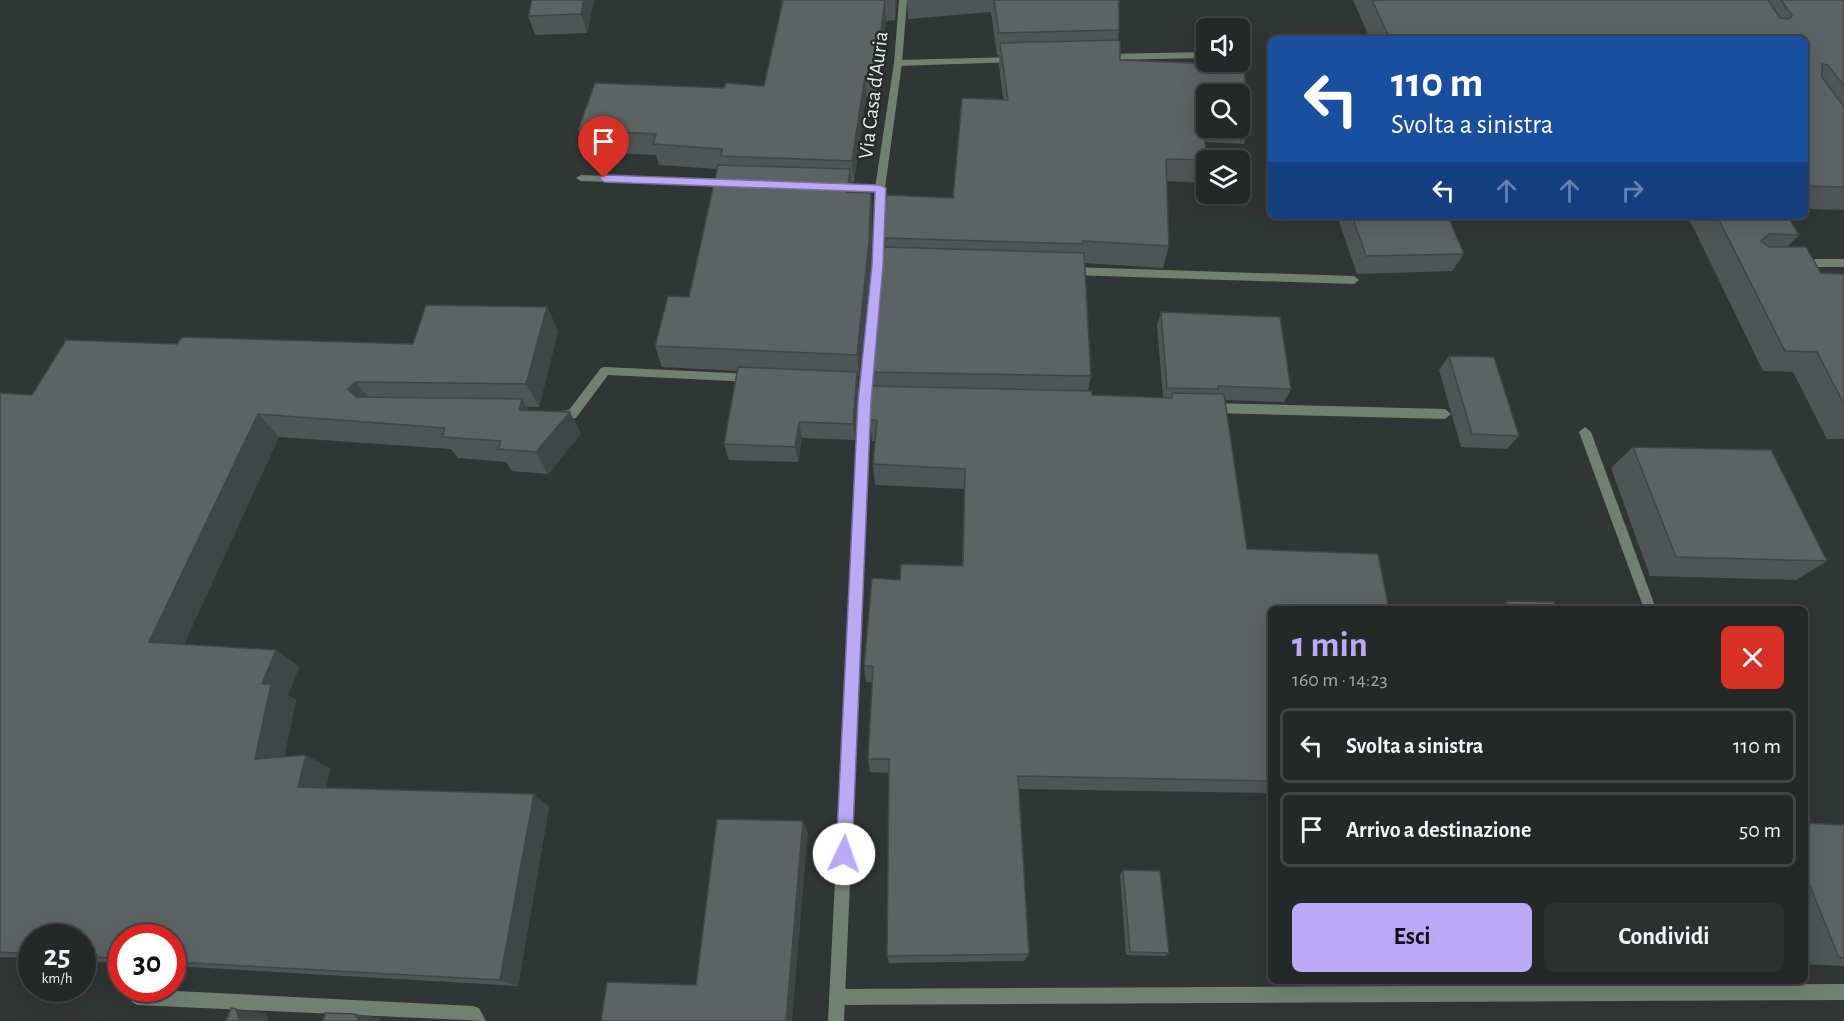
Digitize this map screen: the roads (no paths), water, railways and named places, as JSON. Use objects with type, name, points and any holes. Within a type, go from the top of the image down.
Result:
[{"type":"street","name":"Via Casa d'Auria","points":[[836,1021],[871,401],[861,383],[884,265],[880,188],[898,63],[903,0]]},
{"type":"street","points":[[1100,58],[1196,55]]},
{"type":"street","points":[[898,63],[1028,60]]},
{"type":"street","points":[[581,178],[737,183]]},
{"type":"street","points":[[820,186],[880,188]]},
{"type":"street","points":[[1784,262],[1844,263]]},
{"type":"street","points":[[1056,271],[1354,280]]},
{"type":"street","points":[[548,414],[572,415],[605,371],[759,378]]},
{"type":"street","points":[[1201,407],[1445,414]]},
{"type":"street","points":[[1585,432],[1649,606]]},
{"type":"street","points":[[837,998],[1787,986],[1844,992]]},
{"type":"street","points":[[186,999],[473,1014],[478,1021]]}]
